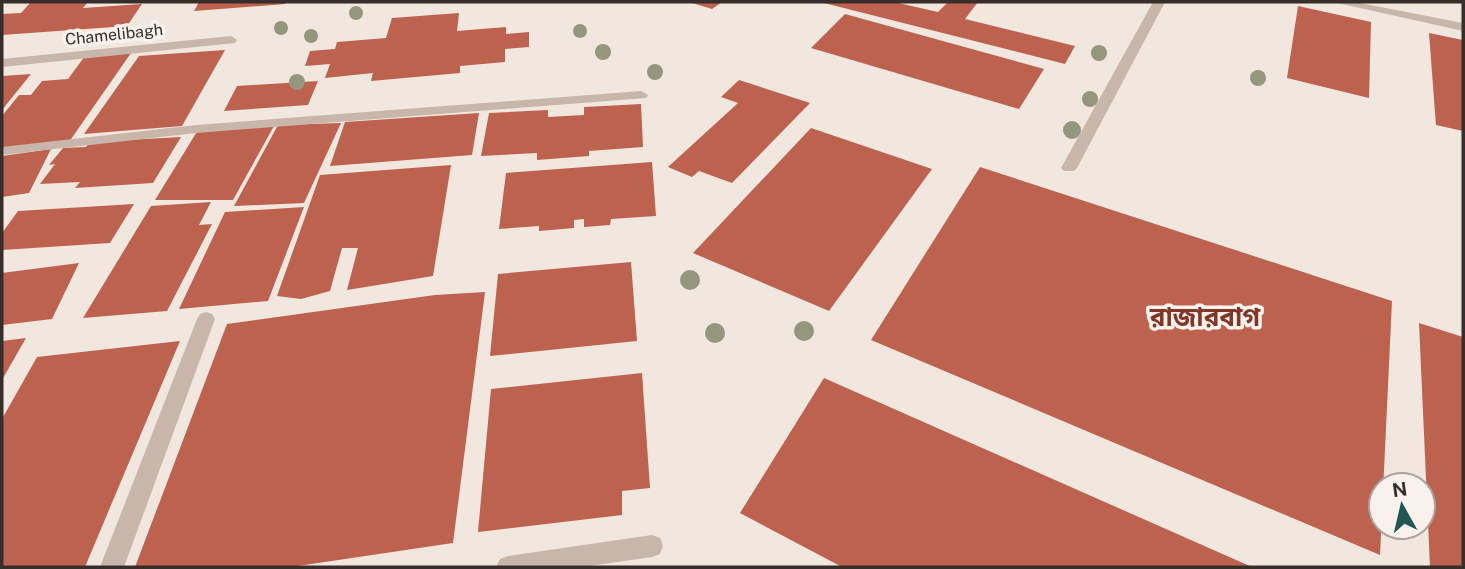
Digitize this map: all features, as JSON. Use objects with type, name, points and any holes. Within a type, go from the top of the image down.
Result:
[{"type":"street","points":[[1069,168],[1158,2]]},
{"type":"street","points":[[1339,2],[1463,27]]},
{"type":"street","name":"Chamelibagh","points":[[2,63],[231,40]]},
{"type":"street","points":[[2,151],[196,129],[641,95]]},
{"type":"street","points":[[112,567],[206,319]]},
{"type":"street","points":[[508,567],[652,545]]},
{"type":"building","points":[[31,2],[88,2],[83,8],[142,4],[127,26],[2,35],[2,14],[21,13]]},
{"type":"building","points":[[199,2],[285,2],[285,4],[194,11]]},
{"type":"building","points":[[689,2],[722,2],[712,9]]},
{"type":"building","points":[[894,2],[938,12],[948,2],[978,2],[965,19],[1075,46],[1065,64],[824,3]]},
{"type":"building","points":[[1298,6],[1371,22],[1369,98],[1287,78]]},
{"type":"building","points":[[459,13],[457,31],[506,27],[506,34],[529,32],[529,47],[505,49],[505,62],[460,66],[460,73],[371,81],[373,73],[325,78],[330,64],[305,66],[310,51],[335,49],[337,42],[386,38],[392,18]]},
{"type":"building","points":[[845,14],[1044,69],[1019,109],[811,48]]},
{"type":"building","points":[[1429,33],[1463,40],[1463,131],[1436,125]]},
{"type":"building","points":[[225,50],[182,126],[84,134],[139,56]]},
{"type":"building","points":[[131,53],[69,142],[2,148],[2,116],[19,95],[31,95],[42,81],[68,79],[85,56]]},
{"type":"building","points":[[31,74],[2,110],[2,76]]},
{"type":"building","points":[[739,80],[810,103],[732,183],[699,171],[692,177],[668,167],[738,103],[721,97]]},
{"type":"building","points":[[318,81],[308,105],[224,111],[237,86]]},
{"type":"building","points":[[641,104],[643,147],[589,151],[589,156],[537,160],[537,153],[481,156],[489,113],[548,110],[548,117],[584,115],[584,107]]},
{"type":"building","points":[[479,113],[472,155],[330,166],[345,122]]},
{"type":"building","points":[[341,123],[304,203],[234,206],[278,125]]},
{"type":"building","points":[[274,126],[233,200],[155,200],[198,130]]},
{"type":"building","points":[[811,128],[932,169],[829,311],[693,253]]},
{"type":"building","points":[[181,137],[153,183],[75,188],[80,182],[40,184],[55,164],[49,165],[63,148],[86,147],[90,142]]},
{"type":"building","points":[[51,149],[29,193],[2,197],[2,156]]},
{"type":"building","points":[[652,162],[656,216],[611,219],[610,225],[584,227],[584,219],[574,220],[574,228],[539,231],[539,226],[499,229],[506,173]]},
{"type":"building","points":[[451,165],[433,276],[347,290],[358,248],[342,248],[330,291],[301,299],[277,296],[320,175]]},
{"type":"building","points":[[980,167],[1392,301],[1384,471],[1367,471],[1367,541],[1381,541],[1380,555],[871,340]]},
{"type":"building","points":[[211,202],[199,225],[212,224],[167,311],[83,318],[151,206]]},
{"type":"building","points":[[134,204],[110,243],[2,250],[2,233],[18,211]]},
{"type":"building","points":[[304,207],[268,301],[179,309],[225,212]]},
{"type":"building","points":[[631,262],[637,341],[490,356],[498,274]]},
{"type":"building","points":[[79,263],[52,319],[2,325],[2,273]]},
{"type":"building","points":[[485,292],[453,543],[291,567],[135,567],[227,324],[435,295]]},
{"type":"building","points":[[1419,323],[1463,337],[1463,567],[1430,567],[1429,541],[1437,541],[1437,471],[1426,471]]},
{"type":"building","points":[[26,338],[2,380],[2,341]]},
{"type":"building","points":[[180,341],[85,567],[2,567],[2,419],[37,357]]},
{"type":"building","points":[[642,373],[650,488],[622,491],[622,515],[478,532],[491,389]]},
{"type":"building","points":[[824,378],[1252,567],[842,567],[740,513]]},
{"type":"district","name":"রাজারবাগ","points":[[1205,317]]}]
